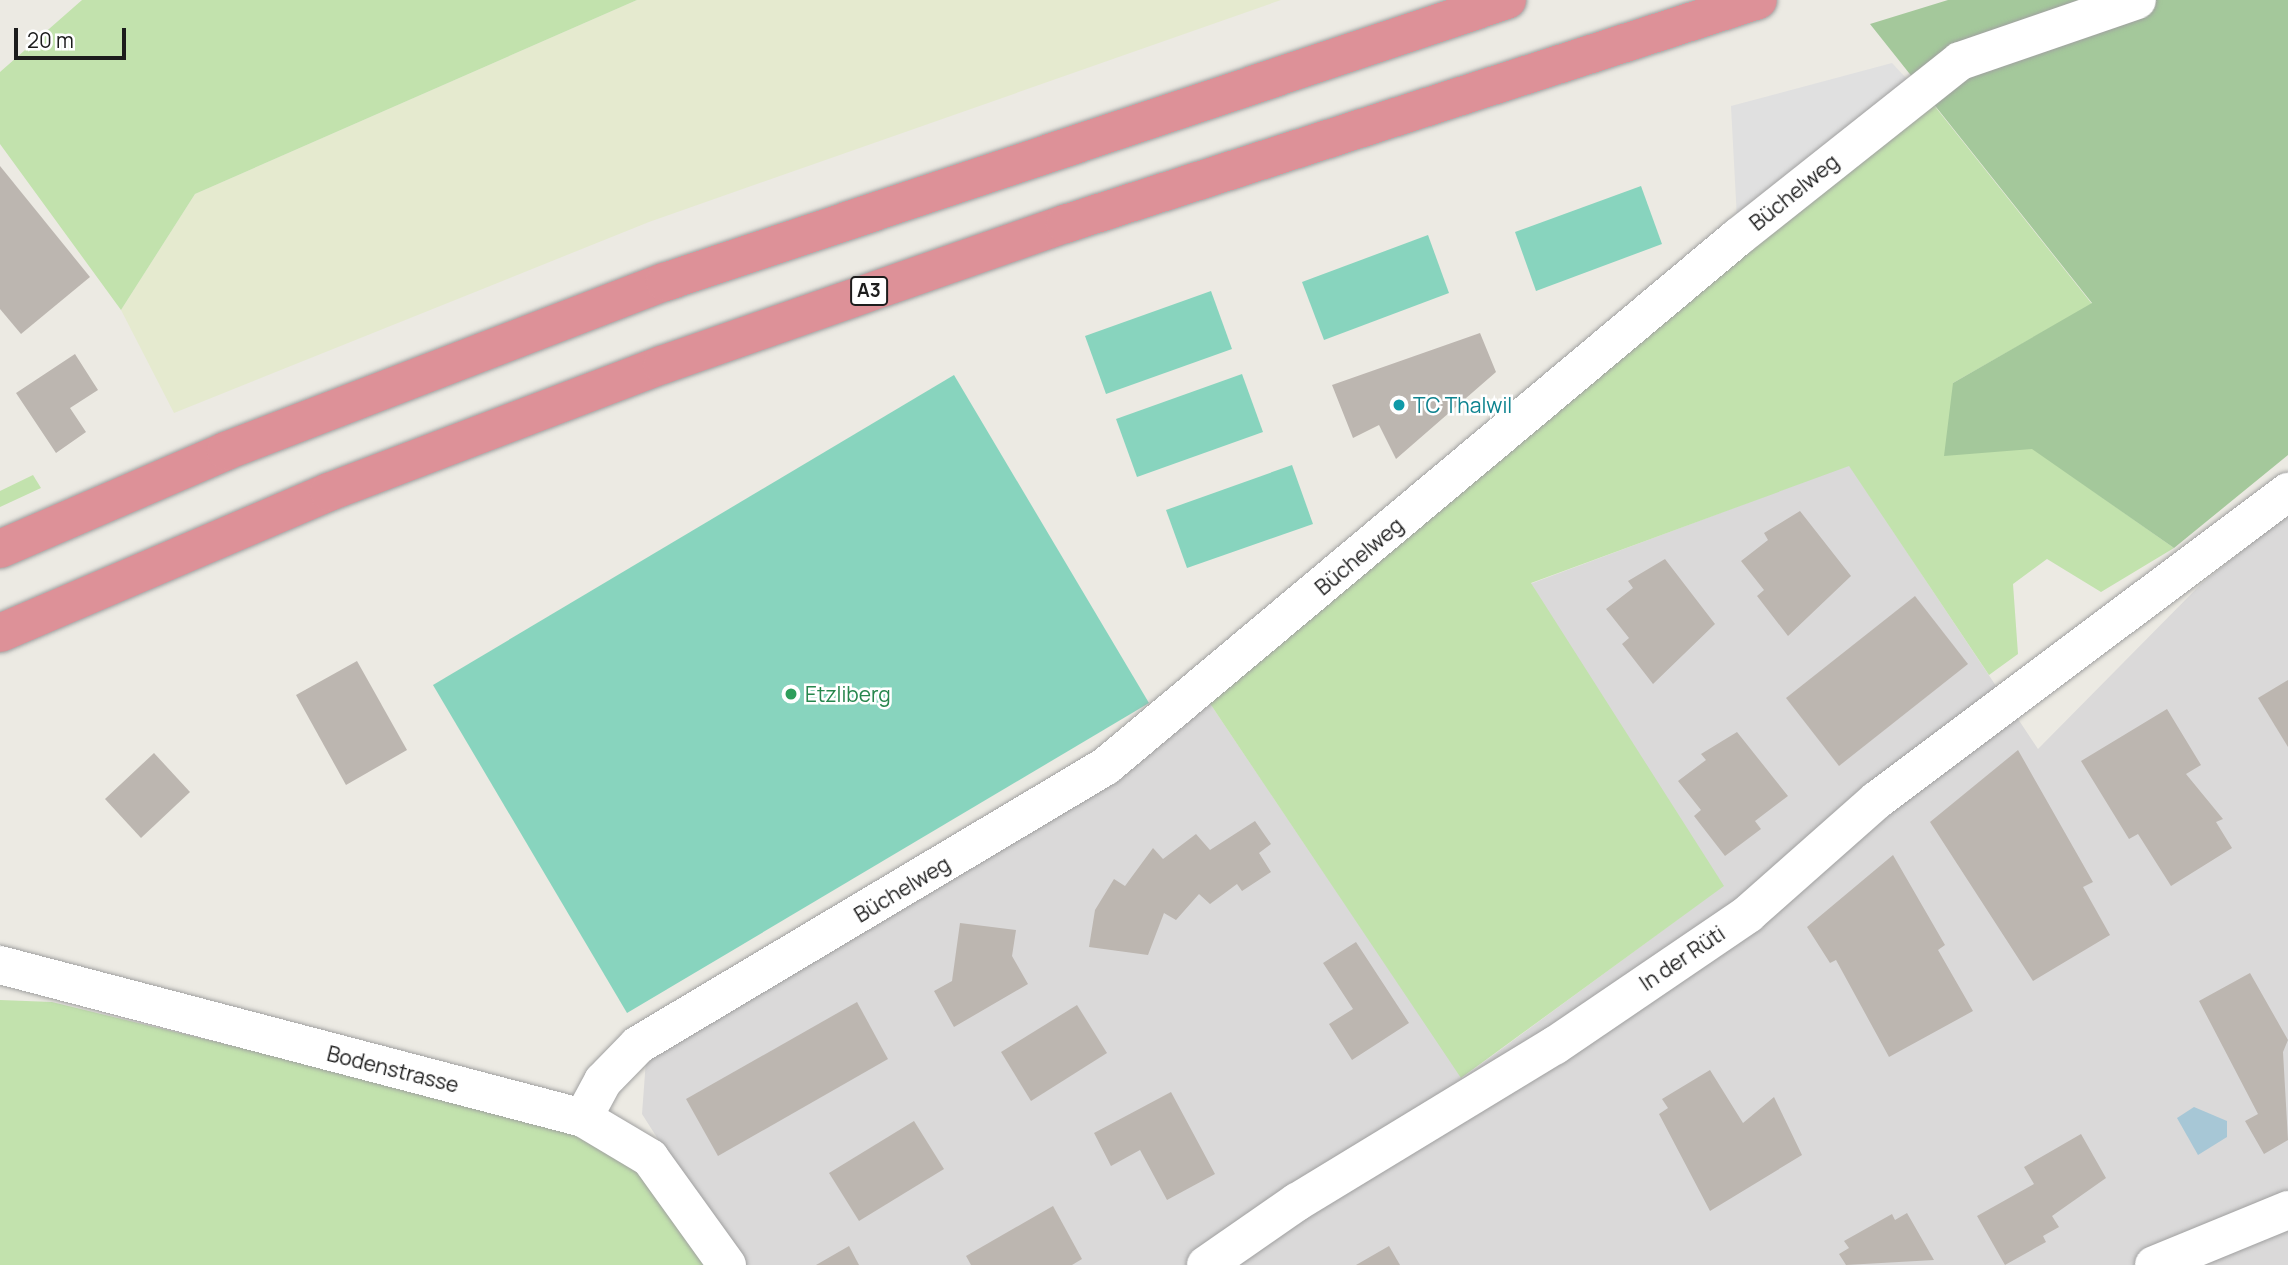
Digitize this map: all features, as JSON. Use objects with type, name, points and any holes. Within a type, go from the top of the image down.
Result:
[{"type":"highway","points":[[0,549],[238,446],[665,282],[1507,0]]},
{"type":"highway","name":"A3","points":[[0,633],[329,492],[662,365],[1052,229],[1758,0]]},
{"type":"street","name":"Büchelweg","points":[[583,1118],[603,1081],[638,1045],[1106,766],[1738,237],[1960,61],[2137,0]]},
{"type":"street","name":"In der Rüti","points":[[1206,1265],[1297,1202],[1553,1046],[1748,914],[1877,800],[2288,492]]},
{"type":"street","name":"Bodenstrasse","points":[[0,965],[583,1118],[650,1158],[727,1265]]},
{"type":"street","points":[[2154,1265],[2288,1210]]},
{"type":"shaded area","points":[[1892,63],[1919,92],[1738,237],[1731,106]]},
{"type":"shaded area","points":[[1849,465],[2038,749],[2201,584],[2288,514],[2288,1265],[738,1265],[642,1114],[646,1060],[1207,699],[1462,1078],[1723,886],[1530,584]]},
{"type":"green space","points":[[82,0],[637,0],[195,194],[121,310],[0,144],[0,72]]},
{"type":"green space","points":[[637,0],[1281,0],[649,222],[174,413],[121,310],[195,194]]},
{"type":"green space","points":[[1948,0],[2288,0],[2288,455],[2174,548],[2032,449],[1944,456],[1953,383],[2092,303],[1870,24]]},
{"type":"green space","points":[[1929,99],[2092,304],[1953,383],[2032,448],[2174,548],[2101,592],[2047,559],[2013,584],[2018,654],[1989,675],[1849,466],[1531,583],[1724,886],[1461,1078],[1207,699]]},
{"type":"green space","points":[[1641,186],[1662,244],[1536,291],[1515,232]]},
{"type":"green space","points":[[1428,235],[1449,293],[1324,340],[1302,282]]},
{"type":"green space","points":[[1211,291],[1232,349],[1106,394],[1085,336]]},
{"type":"green space","points":[[1242,374],[1263,432],[1137,477],[1116,419]]},
{"type":"green space","name":"Etzliberg","points":[[954,375],[1149,703],[627,1013],[433,685]]},
{"type":"green space","points":[[1292,465],[1313,524],[1187,568],[1166,510]]},
{"type":"green space","points":[[33,475],[41,488],[0,507],[0,491]]},
{"type":"green space","points":[[0,1000],[52,1002],[570,1128],[640,1161],[714,1265],[0,1265]]},
{"type":"water","points":[[2194,1107],[2227,1121],[2227,1137],[2198,1155],[2177,1118]]},
{"type":"building","points":[[0,166],[90,277],[21,334],[0,309]]},
{"type":"building","name":"TC Thalwil","points":[[1480,333],[1496,372],[1396,459],[1379,425],[1353,438],[1332,385]]},
{"type":"building","points":[[75,354],[98,390],[70,408],[86,432],[56,453],[16,393]]},
{"type":"building","points":[[1800,511],[1851,576],[1788,636],[1757,596],[1764,590],[1741,561],[1768,540],[1764,533]]},
{"type":"building","points":[[1665,559],[1715,624],[1653,684],[1622,644],[1629,638],[1606,609],[1633,588],[1628,581]]},
{"type":"building","points":[[1915,596],[1968,664],[1839,766],[1786,698]]},
{"type":"building","points":[[357,661],[407,750],[346,785],[296,695]]},
{"type":"building","points":[[2288,680],[2288,747],[2258,698]]},
{"type":"building","points":[[2167,709],[2201,765],[2186,774],[2223,819],[2216,822],[2232,848],[2171,886],[2138,834],[2129,839],[2081,761]]},
{"type":"building","points":[[1737,732],[1788,796],[1755,821],[1761,829],[1725,856],[1694,816],[1701,810],[1678,781],[1706,760],[1701,754]]},
{"type":"building","points":[[2018,750],[2093,882],[2083,887],[2110,935],[2033,981],[1930,822]]},
{"type":"building","points":[[154,753],[190,792],[141,838],[105,799]]},
{"type":"building","points":[[1255,821],[1271,844],[1259,853],[1271,872],[1242,891],[1237,884],[1210,904],[1199,894],[1176,920],[1164,913],[1148,955],[1089,947],[1095,910],[1114,879],[1125,886],[1153,848],[1163,859],[1196,834],[1210,850]]},
{"type":"building","points":[[1893,855],[1945,945],[1938,950],[1973,1011],[1889,1057],[1836,960],[1830,963],[1807,927]]},
{"type":"building","points":[[960,923],[1016,930],[1012,956],[1028,984],[954,1027],[934,991],[952,981]]},
{"type":"building","points":[[1356,942],[1409,1023],[1352,1060],[1329,1024],[1353,1009],[1323,963]]},
{"type":"building","points":[[2250,973],[2288,1040],[2283,1052],[2288,1140],[2264,1154],[2245,1121],[2258,1114],[2199,1001]]},
{"type":"building","points":[[857,1002],[888,1059],[718,1156],[686,1099]]},
{"type":"building","points":[[1077,1005],[1107,1053],[1031,1101],[1001,1052]]},
{"type":"building","points":[[1710,1070],[1743,1123],[1774,1097],[1802,1155],[1710,1211],[1659,1114],[1668,1108],[1662,1099]]},
{"type":"building","points":[[1171,1092],[1215,1174],[1167,1200],[1140,1150],[1111,1166],[1094,1133]]},
{"type":"building","points":[[914,1121],[944,1169],[859,1221],[829,1173]]},
{"type":"building","points":[[2081,1134],[2106,1178],[2052,1216],[2059,1227],[2043,1236],[2046,1242],[2005,1265],[1977,1216],[2034,1184],[2024,1167]]},
{"type":"building","points":[[1053,1206],[1082,1259],[1072,1265],[971,1265],[966,1256]]},
{"type":"building","points":[[1907,1213],[1934,1260],[1846,1265],[1839,1254],[1849,1248],[1844,1241],[1892,1214],[1895,1220]]},
{"type":"building","points":[[849,1246],[859,1265],[816,1265]]},
{"type":"building","points":[[1389,1246],[1400,1265],[1356,1265]]},
{"type":"place","name":"TC Thalwil","points":[[1399,405]]},
{"type":"place","name":"Etzliberg","points":[[791,694]]}]
